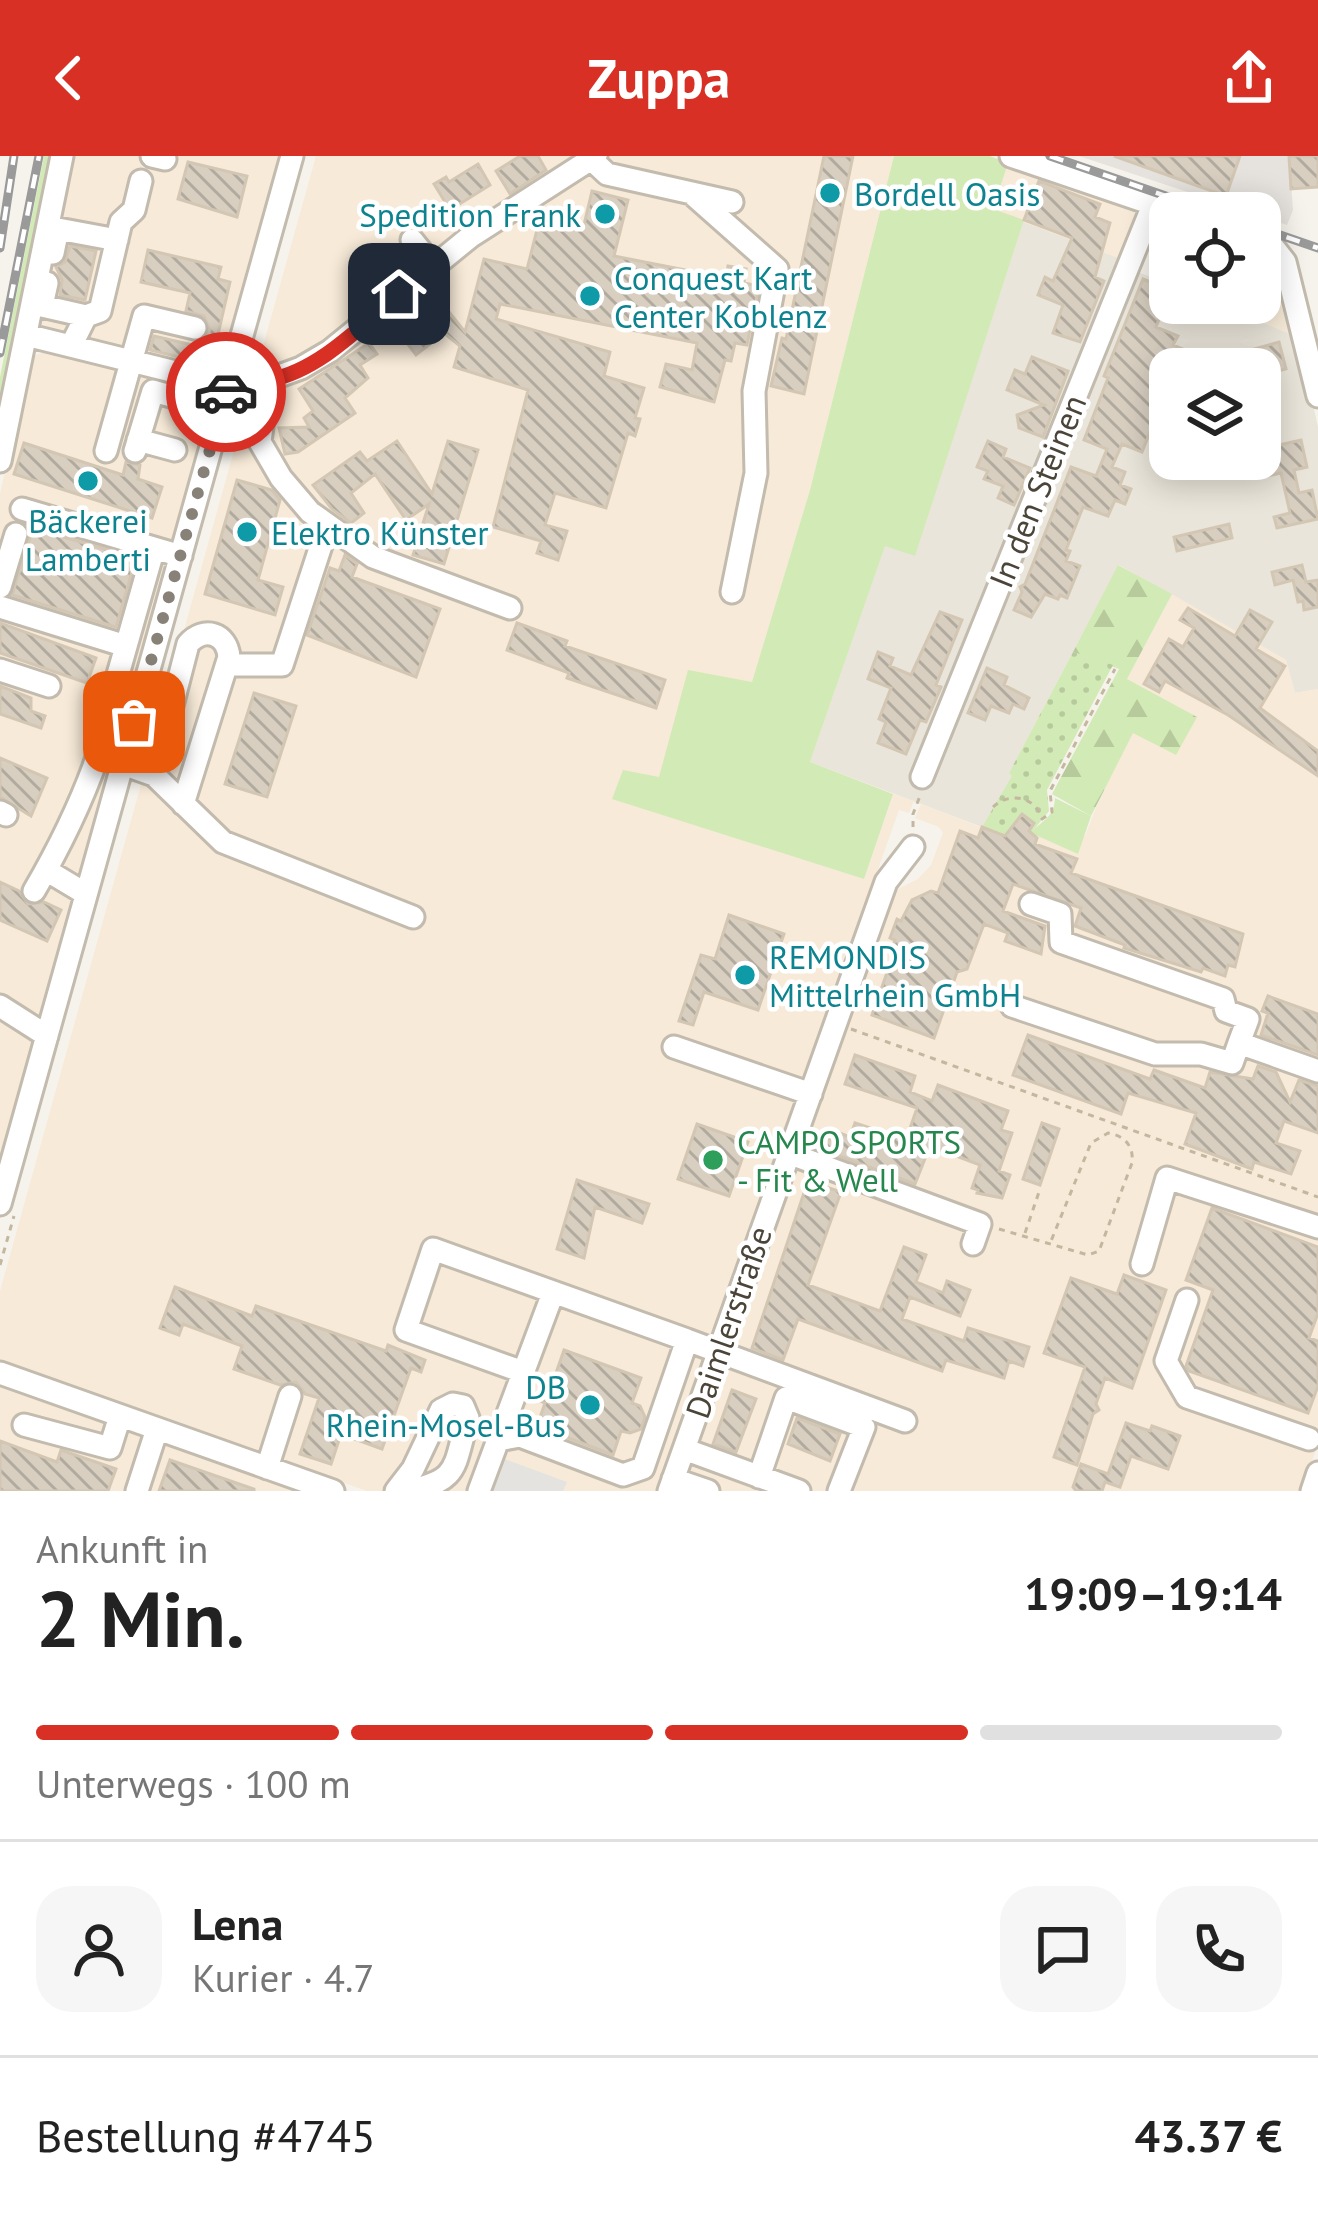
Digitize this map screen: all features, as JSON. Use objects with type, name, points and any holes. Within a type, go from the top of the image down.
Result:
[{"type":"street","points":[[0,461],[62,156]]},
{"type":"street","points":[[0,1204],[292,156]]},
{"type":"street","points":[[1011,156],[1149,204]]},
{"type":"street","points":[[26,335],[229,381],[268,380],[329,351],[470,236],[586,159],[608,175],[732,202]]},
{"type":"street","points":[[117,240],[58,229],[42,306],[86,316],[100,311],[117,240],[121,222],[134,210],[141,181]]},
{"type":"street","points":[[692,193],[777,269],[754,391],[756,473],[732,592]]},
{"type":"street","name":"In den Steinen","points":[[922,777],[1149,215]]},
{"type":"street","points":[[412,240],[433,266]]},
{"type":"street","points":[[1281,257],[1318,396]]},
{"type":"street","points":[[71,346],[86,316]]},
{"type":"street","points":[[106,451],[144,316],[195,328]]},
{"type":"street","points":[[268,380],[260,442],[281,478],[327,526],[373,557],[510,608]]},
{"type":"street","points":[[138,440],[153,392],[192,402]]},
{"type":"street","points":[[113,424],[138,440],[176,450]]},
{"type":"street","points":[[22,509],[181,556]]},
{"type":"street","points":[[227,664],[282,665],[327,526]]},
{"type":"street","points":[[0,587],[16,534]]},
{"type":"street","points":[[117,678],[154,548]]},
{"type":"street","points":[[0,608],[126,646]]},
{"type":"street","points":[[154,775],[188,644],[199,634],[220,637],[229,650],[227,664],[183,804]]},
{"type":"street","points":[[0,670],[49,686]]},
{"type":"street","points":[[34,892],[100,754],[110,716]]},
{"type":"street","points":[[122,764],[154,775],[224,842],[413,917]]},
{"type":"street","name":"Daimlerstraße","points":[[671,1485],[886,882],[914,847]]},
{"type":"street","points":[[46,870],[86,893]]},
{"type":"street","points":[[1031,904],[1060,914],[1061,942],[1223,999],[1226,1011],[1248,1019],[1235,1053]]},
{"type":"street","points":[[0,1006],[47,1036]]},
{"type":"street","points":[[1012,1006],[1155,1054],[1235,1053],[1318,1071]]},
{"type":"street","points":[[674,1048],[811,1094]]},
{"type":"street","points":[[788,1153],[980,1224],[974,1244]]},
{"type":"street","points":[[1142,1264],[1167,1178],[1318,1226]]},
{"type":"street","points":[[523,1372],[406,1330],[433,1249],[905,1421]]},
{"type":"street","points":[[479,1491],[553,1294]]},
{"type":"street","points":[[1187,1300],[1166,1361],[1187,1397],[1309,1439]]},
{"type":"street","points":[[498,1440],[520,1436],[623,1475],[643,1468],[687,1340]]},
{"type":"street","points":[[0,1373],[157,1429],[272,1477],[332,1491]]},
{"type":"street","points":[[272,1477],[290,1396]]},
{"type":"street","points":[[1179,1420],[1187,1397]]},
{"type":"street","points":[[759,1478],[786,1398],[865,1427],[839,1491]]},
{"type":"street","points":[[24,1425],[110,1448],[120,1416]]},
{"type":"street","points":[[137,1491],[157,1429]]},
{"type":"street","points":[[684,1449],[799,1491]]},
{"type":"street","points":[[1312,1491],[1318,1473]]},
{"type":"street","points":[[671,1485],[708,1491]]},
{"type":"path","points":[[993,807],[999,801],[1021,799],[1039,807],[1042,819],[1052,812],[1050,791],[1115,669]]},
{"type":"path","points":[[914,847],[913,814],[922,777]]},
{"type":"path","points":[[838,1024],[1318,1197]]},
{"type":"path","points":[[999,1228],[1088,1256],[1102,1248],[1132,1162],[1132,1149],[1123,1138],[1108,1133],[1090,1143],[1051,1241]]},
{"type":"path","points":[[1025,1235],[1039,1192]]},
{"type":"shaded area","points":[[65,156],[285,156],[227,361],[221,368],[211,373],[36,328]]},
{"type":"shaded area","points":[[316,156],[894,156],[810,490],[752,683],[659,778],[612,798],[864,879],[893,794],[914,801],[909,813],[899,810],[658,1491],[367,1491],[0,1363],[0,1291]]},
{"type":"shaded area","points":[[1079,156],[1289,156],[1293,210],[1287,225],[1281,223],[1281,192],[1188,192]]},
{"type":"shaded area","points":[[1008,163],[1143,211],[1126,261],[992,210]]},
{"type":"shaded area","points":[[1024,220],[1105,251],[1126,261],[1124,267],[1149,276],[1149,324],[1266,324],[1298,337],[1318,427],[1318,689],[1295,693],[1286,660],[1119,565],[1009,773],[1013,776],[982,827],[810,762],[885,545],[914,555]]},
{"type":"shaded area","points":[[1281,277],[1298,337],[1266,324],[1281,324]]},
{"type":"shaded area","points":[[52,349],[198,390],[206,395],[211,414],[0,1169],[0,494],[28,365],[33,356]]},
{"type":"shaded area","points":[[1172,594],[1286,660],[1295,693],[1318,689],[1318,1444],[1301,1491],[680,1491],[894,891],[918,879],[931,865],[943,833],[915,818],[921,804],[1004,836],[1016,822],[1085,836],[1106,782],[1133,733],[1196,718],[1127,679]]},
{"type":"shaded area","points":[[0,1383],[304,1491],[0,1491]]},
{"type":"shaded area","points":[[499,1457],[567,1482],[563,1491],[486,1491]]},
{"type":"green space","points":[[44,156],[51,156],[0,422],[0,377]]},
{"type":"green space","points":[[894,156],[990,156],[1008,163],[993,209],[1024,220],[915,556],[885,546],[810,762],[893,794],[864,879],[612,799],[623,770],[659,777],[688,670],[752,682],[810,490]]},
{"type":"green space","points":[[1118,565],[1172,594],[1127,679],[1197,717],[1176,755],[1133,733],[1091,816],[1052,794],[1119,669],[1073,652]]},
{"type":"green space","points":[[1073,652],[1113,665],[1047,790],[1049,811],[1031,833],[1016,822],[1005,836],[982,827],[1012,776],[1009,773]]},
{"type":"green space","points":[[1055,798],[1091,816],[1078,854],[1031,833],[1050,814]]},
{"type":"building","points":[[520,156],[538,156],[546,170],[510,194],[496,171]]},
{"type":"building","points":[[824,156],[853,156],[804,394],[771,386],[782,338],[786,339]]},
{"type":"building","points":[[1114,156],[1240,156],[1227,192],[1215,192]]},
{"type":"building","points":[[1289,156],[1318,156],[1318,187],[1291,189]]},
{"type":"building","points":[[188,162],[247,176],[237,217],[178,199]]},
{"type":"building","points":[[478,164],[490,185],[450,210],[434,184],[446,177],[449,182]]},
{"type":"building","points":[[1039,181],[1100,204],[1095,217],[1110,223],[1095,277],[1104,281],[1080,342],[1053,333],[1063,305],[1038,295],[1045,277],[1053,281],[1072,238],[1024,220]]},
{"type":"building","points":[[592,191],[628,200],[614,256],[726,278],[728,266],[746,269],[744,283],[759,286],[747,345],[735,343],[731,361],[725,360],[714,402],[660,387],[666,364],[692,370],[697,343],[500,304],[496,319],[610,352],[604,376],[644,388],[635,436],[628,433],[606,508],[555,493],[545,525],[567,531],[558,560],[537,553],[541,541],[493,527],[528,390],[454,367],[460,346],[444,333],[416,355],[397,330],[438,298],[465,332],[484,259],[527,269],[540,218],[583,229]]},
{"type":"building","points":[[70,246],[96,251],[85,300],[60,295],[62,280],[56,267],[65,262]]},
{"type":"building","points":[[148,250],[221,267],[218,279],[230,282],[211,365],[150,350],[154,336],[197,346],[210,330],[204,316],[186,311],[190,293],[141,282]]},
{"type":"building","points":[[1143,279],[1149,281],[1149,324],[1178,336],[1173,345],[1180,348],[1149,348],[1149,434],[1142,452],[1122,444],[1112,467],[1125,472],[1120,485],[1131,489],[1125,504],[1115,500],[1108,516],[1083,507],[1066,550],[1070,551],[1066,561],[1080,566],[1067,598],[1045,594],[1031,617],[1014,610],[1020,587],[1071,467],[1096,476],[1107,449],[1084,440],[1108,378],[1104,376]]},
{"type":"building","points":[[369,343],[377,354],[360,365],[368,378],[345,398],[355,413],[298,452],[285,454],[279,428],[309,427],[304,418],[313,411],[299,389]]},
{"type":"building","points":[[1032,357],[1068,371],[1043,437],[1019,428],[1017,415],[1044,405],[1007,390],[1015,370],[1025,374]]},
{"type":"building","points":[[1301,440],[1307,467],[1294,470],[1299,493],[1312,490],[1318,519],[1277,528],[1274,517],[1290,513],[1281,473],[1281,445]]},
{"type":"building","points":[[397,441],[432,494],[448,441],[478,450],[444,564],[413,555],[429,504],[406,520],[375,474],[351,493],[364,513],[351,523],[313,485],[360,452],[367,461]]},
{"type":"building","points":[[988,441],[1006,449],[1003,457],[1030,468],[1014,505],[998,498],[1003,486],[984,479],[988,471],[977,467]]},
{"type":"building","name":"Bäckerei Lamberti","points":[[24,443],[123,475],[126,462],[140,465],[138,479],[162,487],[152,518],[14,474]]},
{"type":"building","name":"Elektro Künster","points":[[237,480],[272,490],[280,500],[258,580],[283,587],[275,615],[205,594]]},
{"type":"building","points":[[1229,524],[1232,538],[1177,551],[1174,537]]},
{"type":"building","points":[[29,527],[136,558],[116,627],[12,595],[30,538]]},
{"type":"building","points":[[345,555],[357,564],[352,577],[440,609],[416,677],[307,635],[330,568],[339,571]]},
{"type":"building","points":[[1302,565],[1306,582],[1318,580],[1318,607],[1304,610],[1293,580],[1275,585],[1272,572]]},
{"type":"building","points":[[1188,608],[1235,636],[1250,610],[1272,622],[1256,649],[1285,666],[1260,708],[1318,751],[1318,776],[1228,715],[1165,681],[1159,692],[1144,684],[1169,639],[1183,647],[1194,628],[1180,620]]},
{"type":"building","points":[[940,612],[962,620],[936,685],[941,687],[906,754],[878,743],[886,722],[879,719],[891,688],[868,679],[878,652],[893,658],[890,666],[911,675]]},
{"type":"building","points":[[0,623],[96,658],[87,683],[0,653]]},
{"type":"building","points":[[517,623],[567,641],[565,646],[665,680],[656,708],[567,678],[569,673],[507,650]]},
{"type":"building","points":[[987,668],[1007,677],[1004,685],[1029,698],[1024,709],[1013,704],[1009,713],[991,706],[985,720],[968,713]]},
{"type":"building","points":[[0,686],[31,698],[31,711],[45,716],[41,728],[0,714]]},
{"type":"building","points":[[254,693],[296,706],[267,797],[225,784]]},
{"type":"building","points":[[0,758],[47,778],[31,816],[0,797]]},
{"type":"building","points":[[1022,814],[1034,823],[1029,831],[1037,838],[1035,844],[1077,859],[1071,873],[1243,934],[1235,967],[1228,965],[1225,976],[1203,968],[1201,972],[1124,948],[1075,926],[1081,908],[1013,884],[1003,911],[1045,926],[1041,954],[1005,941],[1008,933],[984,924],[967,969],[957,972],[934,1038],[872,1015],[895,950],[895,940],[890,938],[897,919],[901,921],[912,900],[931,891],[938,893],[960,831],[978,838],[982,827],[1005,836]]},
{"type":"building","points":[[0,882],[19,891],[28,904],[44,902],[61,910],[47,941],[0,920]]},
{"type":"building","name":"REMONDIS Mittelrhein GmbH","points":[[729,915],[784,934],[758,1010],[704,992],[693,1025],[679,1021],[701,955],[715,959]]},
{"type":"building","points":[[1268,996],[1318,1014],[1318,1055],[1261,1035]]},
{"type":"building","points":[[1028,1035],[1150,1079],[1154,1070],[1205,1088],[1210,1072],[1253,1079],[1258,1066],[1276,1072],[1290,1102],[1299,1080],[1318,1086],[1318,1133],[1284,1121],[1276,1143],[1300,1151],[1291,1174],[1254,1162],[1252,1169],[1185,1144],[1196,1113],[1128,1093],[1121,1114],[1013,1075]]},
{"type":"building","points":[[855,1055],[915,1076],[910,1092],[932,1101],[938,1085],[1008,1111],[1001,1130],[1012,1133],[999,1171],[1010,1175],[1002,1198],[972,1188],[980,1165],[930,1146],[915,1184],[820,1149],[824,1137],[830,1139],[834,1131],[850,1137],[855,1123],[906,1140],[917,1108],[845,1084]]},
{"type":"building","points":[[1042,1123],[1059,1129],[1040,1185],[1023,1179]]},
{"type":"building","name":"CAMPO SPORTS - Fit & Well","points":[[697,1124],[748,1142],[729,1196],[678,1179]]},
{"type":"building","points":[[577,1180],[649,1204],[642,1223],[595,1207],[584,1258],[557,1249]]},
{"type":"building","points":[[808,1181],[841,1192],[808,1285],[880,1311],[904,1247],[926,1255],[916,1282],[943,1293],[947,1281],[970,1290],[960,1316],[910,1297],[902,1319],[964,1341],[968,1328],[1029,1347],[1023,1366],[1009,1361],[1004,1378],[946,1360],[942,1371],[798,1319],[783,1360],[752,1348]]},
{"type":"building","points":[[1212,1208],[1318,1247],[1318,1313],[1309,1338],[1318,1341],[1318,1386],[1308,1413],[1186,1366],[1213,1290],[1186,1280]]},
{"type":"building","points":[[1124,1275],[1166,1290],[1132,1388],[1105,1378],[1096,1404],[1099,1410],[1093,1414],[1077,1465],[1054,1457],[1085,1367],[1044,1353],[1071,1278],[1117,1294]]},
{"type":"building","points":[[175,1287],[252,1316],[256,1306],[425,1360],[421,1372],[411,1368],[382,1449],[341,1434],[331,1464],[300,1454],[319,1398],[305,1394],[296,1382],[280,1385],[234,1369],[242,1346],[183,1324],[179,1335],[160,1328]]},
{"type":"building","name":"DB Rhein-Mosel-Bus","points":[[564,1350],[641,1378],[632,1403],[640,1406],[645,1417],[641,1429],[621,1431],[613,1455],[537,1426],[549,1374],[555,1376]]},
{"type":"building","points":[[732,1390],[756,1399],[736,1452],[713,1444]]},
{"type":"building","points":[[797,1418],[840,1434],[830,1461],[788,1444]]},
{"type":"building","points":[[1126,1423],[1180,1436],[1168,1469],[1131,1456],[1120,1487],[1105,1482],[1102,1491],[1076,1491],[1073,1487],[1081,1464],[1108,1474]]},
{"type":"building","points":[[0,1441],[57,1462],[61,1450],[116,1469],[108,1491],[0,1491]]},
{"type":"building","points":[[170,1460],[254,1489],[254,1491],[159,1491]]},
{"type":"railway","points":[[0,248],[14,156]]},
{"type":"railway","points":[[0,353],[39,156]]},
{"type":"railway","points":[[1050,156],[1154,192]]},
{"type":"railway","points":[[1281,235],[1318,248]]},
{"type":"way so far","points":[[134,722],[226,392]]},
{"type":"place","name":"Bordell Oasis","points":[[830,193]]},
{"type":"place","name":"Spedition Frank","points":[[605,214]]},
{"type":"place","name":"Conquest Kart Center Koblenz","points":[[590,296]]},
{"type":"place","name":"Bäckerei Lamberti","points":[[88,481]]},
{"type":"place","name":"Elektro Künster","points":[[247,532]]},
{"type":"place","name":"REMONDIS Mittelrhein GmbH","points":[[745,975]]},
{"type":"place","name":"CAMPO SPORTS - Fit & Well","points":[[713,1160]]},
{"type":"place","name":"DB Rhein-Mosel-Bus","points":[[590,1405]]},
{"type":"route","points":[[226,392],[230,377],[268,380],[301,368],[399,294]]}]
